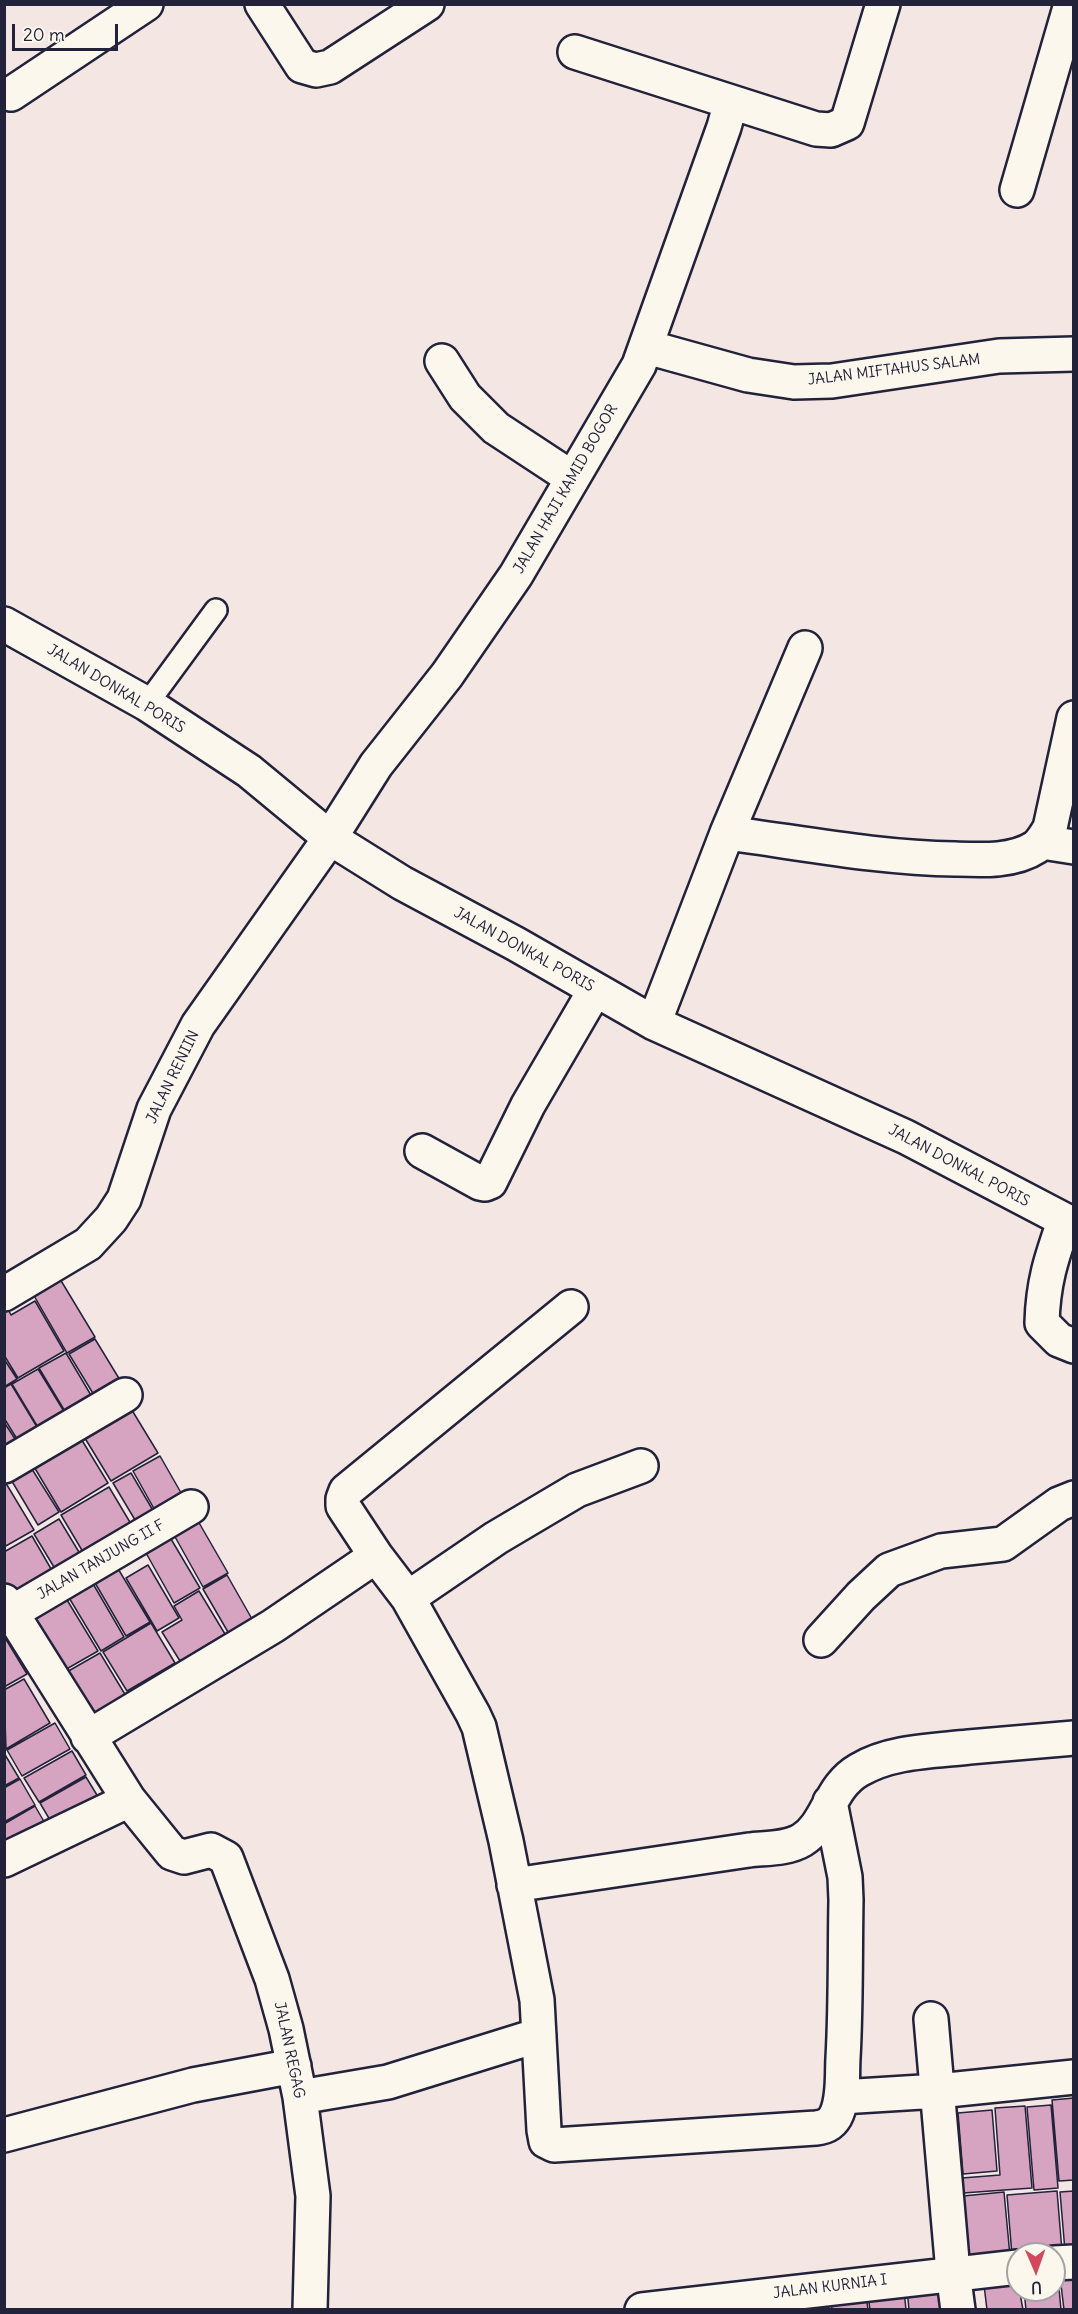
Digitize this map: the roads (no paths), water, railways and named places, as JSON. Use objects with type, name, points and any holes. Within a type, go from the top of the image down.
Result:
[{"type":"street","points":[[11,94],[146,4]]},
{"type":"street","points":[[262,4],[302,66],[316,70],[330,68],[427,4]]},
{"type":"street","points":[[575,52],[816,129],[831,130],[847,123],[883,4]]},
{"type":"street","points":[[1017,190],[1071,4]]},
{"type":"street","name":"JALAN HAJI KAMID BOGOR","points":[[330,838],[376,765],[447,675],[516,575],[639,365],[731,102]]},
{"type":"street","name":"JALAN MIFTAHUS SALAM","points":[[647,347],[748,375],[794,382],[832,381],[999,356],[1074,354]]},
{"type":"street","points":[[442,361],[465,397],[496,428],[572,478]]},
{"type":"street","name":"JALAN DONKAL PORIS","points":[[4,624],[147,704],[249,771],[330,838],[402,883],[516,944],[654,1023],[906,1137],[1071,1224]]},
{"type":"street","points":[[654,1023],[727,833],[806,648]]},
{"type":"street","points":[[727,833],[855,853],[911,858],[981,860],[1008,857],[1027,851],[1042,842],[1050,828],[1074,718]]},
{"type":"street","name":"JALAN RENIIN","points":[[4,1294],[88,1244],[111,1219],[124,1199],[154,1109],[198,1025],[330,838]]},
{"type":"street","points":[[1042,842],[1074,847]]},
{"type":"street","points":[[422,1151],[480,1183],[490,1182],[528,1105],[596,990]]},
{"type":"street","points":[[1071,1224],[1049,1264],[1043,1292],[1042,1323],[1059,1340],[1074,1346]]},
{"type":"street","points":[[571,1307],[346,1491],[343,1499],[344,1506],[376,1556],[408,1598],[473,1714],[478,1727],[506,1841],[537,2000],[544,2136],[549,2144],[639,2141],[825,2127],[832,2122],[841,2097],[846,1900],[845,1877],[831,1802]]},
{"type":"street","points":[[4,1466],[125,1395]]},
{"type":"street","points":[[408,1598],[496,1538],[577,1490],[641,1466]]},
{"type":"street","points":[[821,1640],[861,1596],[889,1570],[941,1551],[1004,1545],[1059,1504],[1074,1498]]},
{"type":"street","name":"JALAN TANJUNG II F","points":[[8,1607],[191,1507]]},
{"type":"street","points":[[88,1737],[273,1626],[376,1556]]},
{"type":"street","points":[[4,1860],[129,1800],[8,1607]]},
{"type":"street","points":[[514,1885],[737,1851],[784,1847],[802,1840],[814,1830],[839,1786],[851,1776],[882,1759],[927,1751],[1074,1738]]},
{"type":"street","name":"JALAN REGAG","points":[[129,1800],[172,1853],[184,1857],[211,1850],[226,1858],[273,1979],[297,2082],[313,2196],[310,2310]]},
{"type":"street","points":[[931,2019],[958,2310]]},
{"type":"street","points":[[4,2135],[193,2085],[388,2082],[539,2035]]},
{"type":"street","points":[[841,2097],[938,2091],[1074,2077]]},
{"type":"street","name":"JALAN KURNIA I","points":[[642,2310],[953,2272],[1006,2268]]},
{"type":"lane","points":[[147,704],[216,610]]}]
